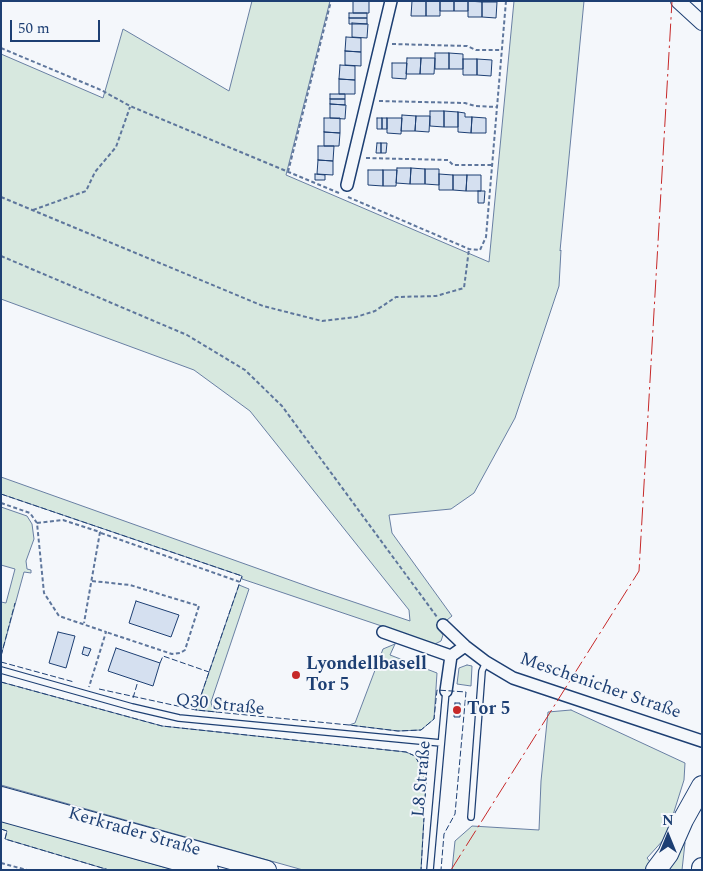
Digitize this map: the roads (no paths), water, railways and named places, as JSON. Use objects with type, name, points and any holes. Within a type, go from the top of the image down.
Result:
[{"type":"highway","points":[[656,870],[668,854],[683,820],[702,786]]},
{"type":"highway","name":"Kerkrader Straße","points":[[1,796],[267,870]]},
{"type":"highway","name":"Kerkrader Straße","points":[[1,812],[209,870]]},
{"type":"street","points":[[347,185],[391,1]]},
{"type":"street","points":[[678,1],[702,23]]},
{"type":"street","name":"Meschenicher Straße","points":[[443,624],[465,646],[486,662],[514,678],[702,741]]},
{"type":"street","points":[[383,632],[451,656]]},
{"type":"street","points":[[446,691],[451,656],[465,646]]},
{"type":"lane","points":[[471,817],[482,671],[486,662]]},
{"type":"lane","name":"Q30 Straße","points":[[1,670],[132,707],[179,718],[441,743]]},
{"type":"lane","name":"L8 Straße","points":[[430,870],[446,691]]},
{"type":"place","name":"Lyondellbasell Tor 5","points":[[296,675]]},
{"type":"place","name":"Tor 5","points":[[457,710]]}]
